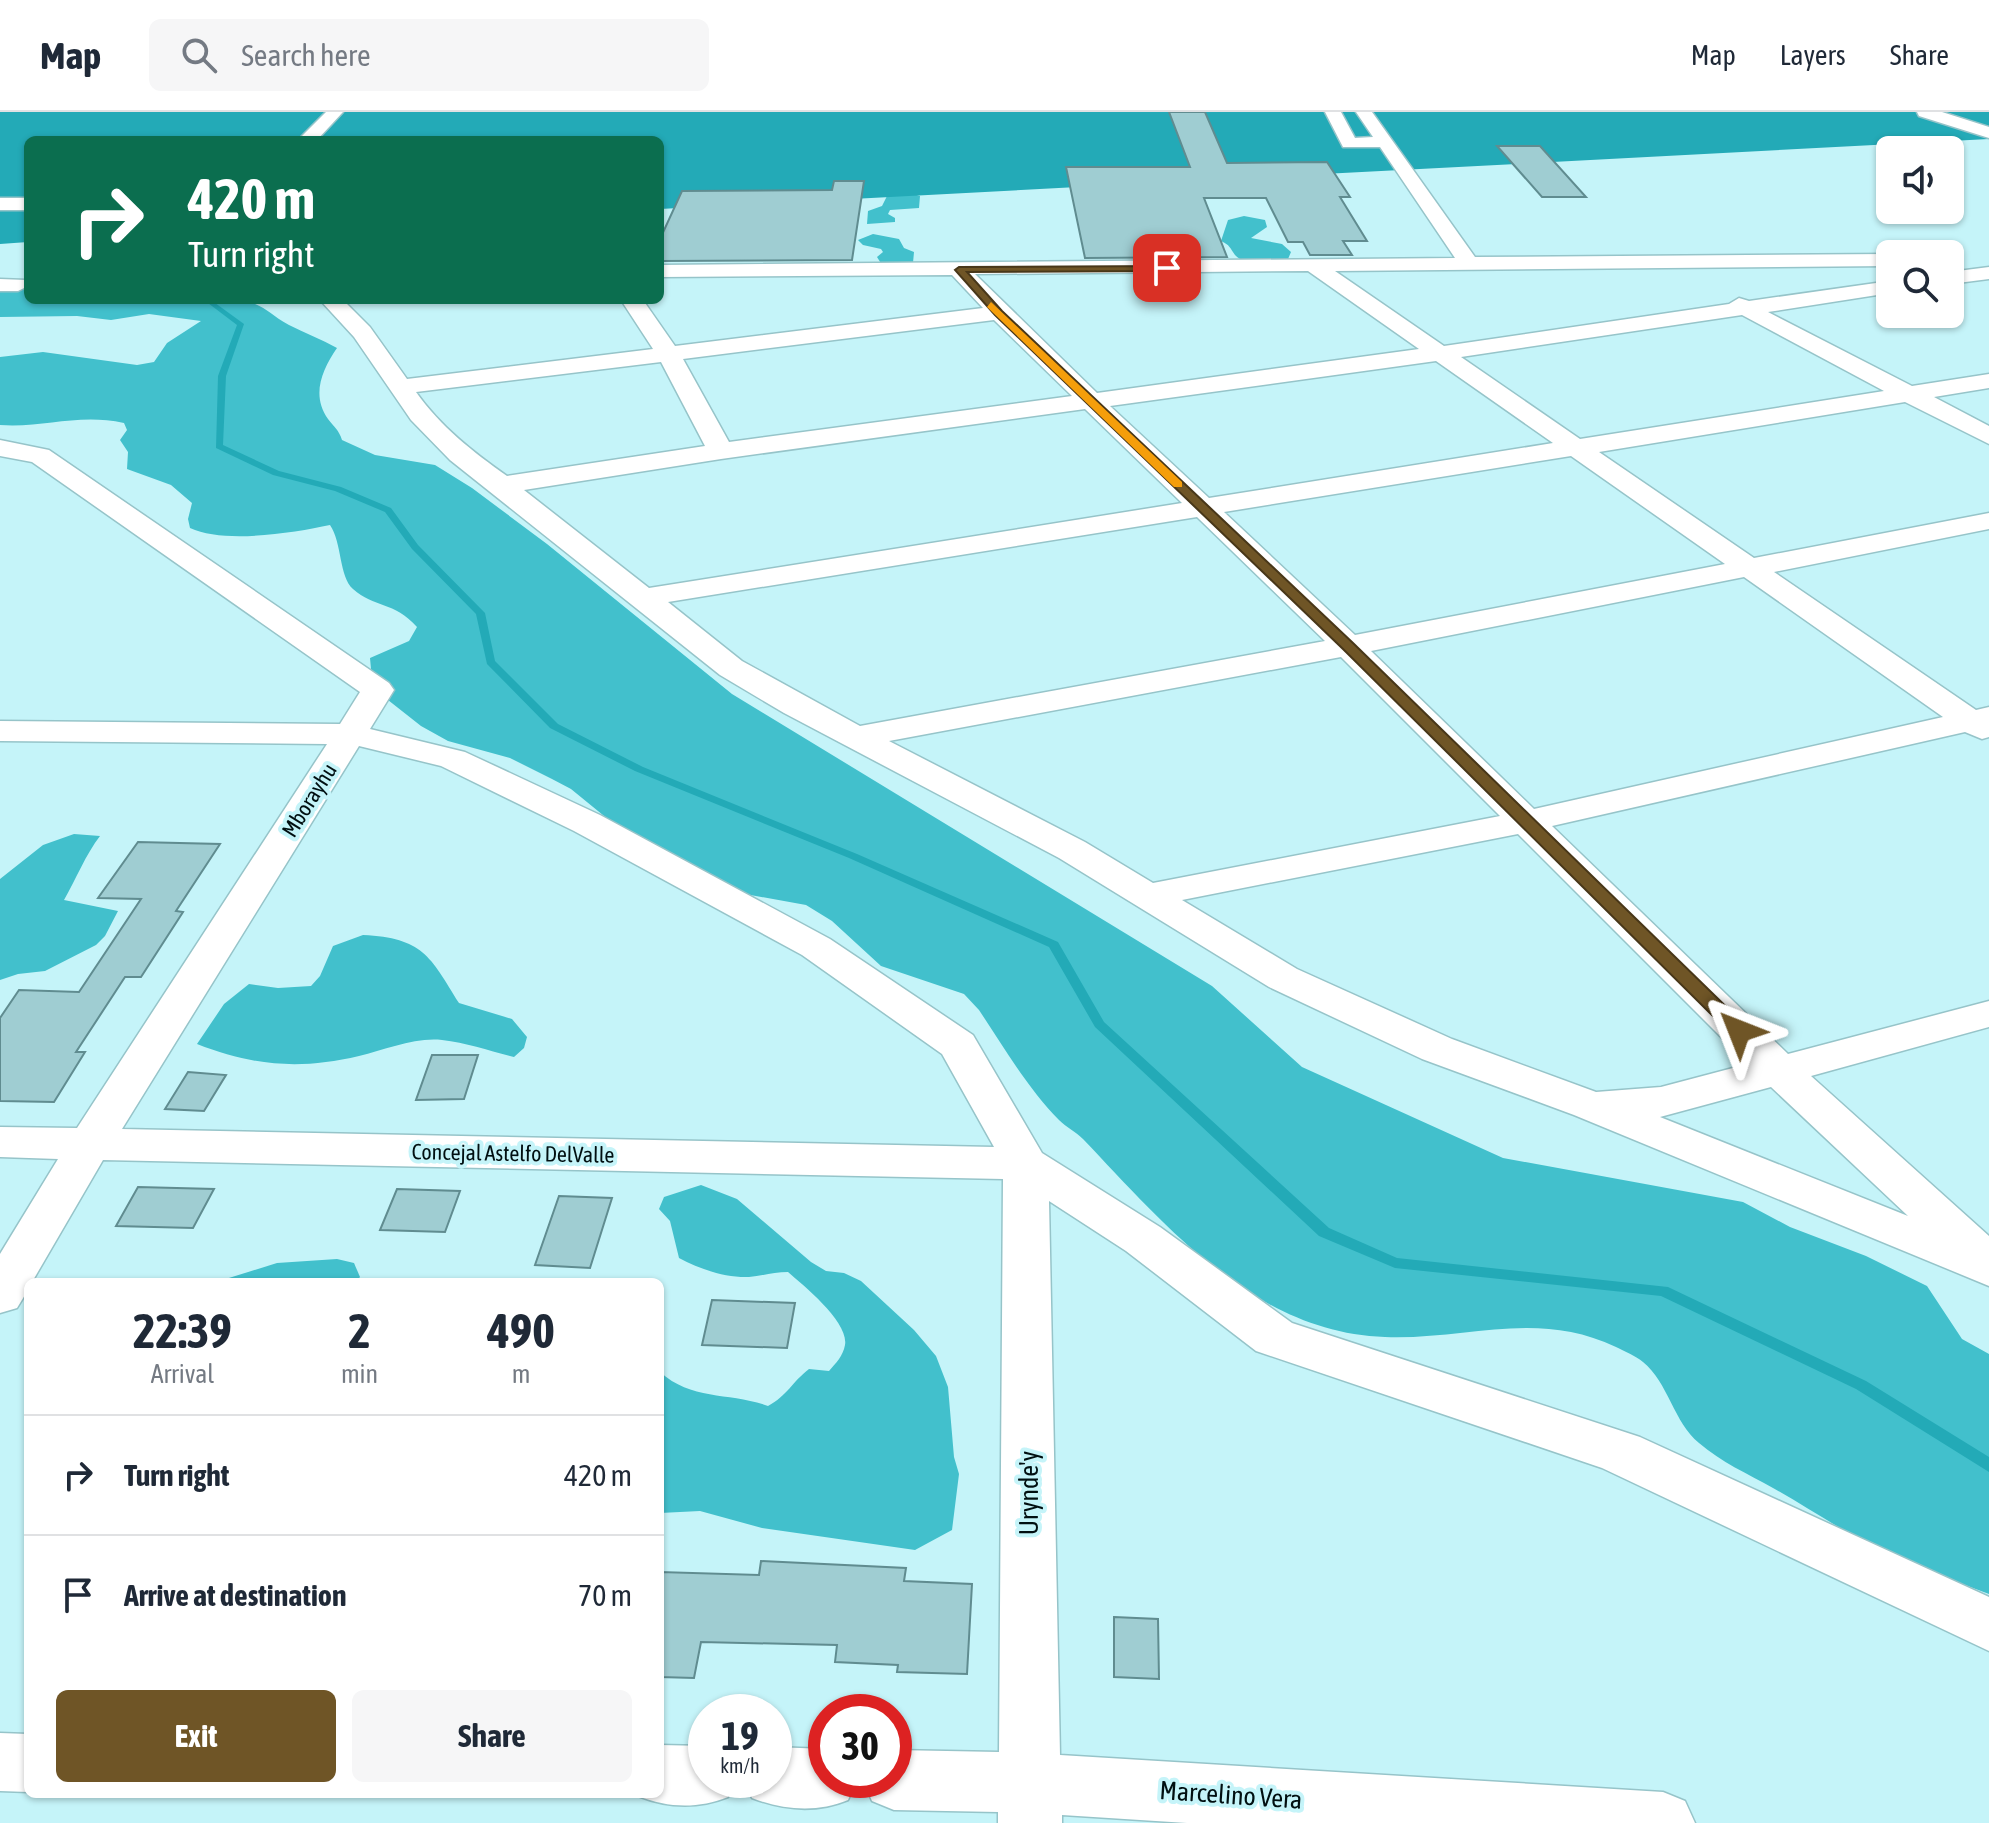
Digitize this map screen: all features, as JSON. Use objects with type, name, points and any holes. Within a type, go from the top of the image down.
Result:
[{"type":"street","points":[[311,136],[335,112]]},
{"type":"street","points":[[1333,112],[1349,143],[1382,142]]},
{"type":"street","points":[[1364,112],[1470,265]]},
{"type":"street","points":[[1925,112],[1989,133]]},
{"type":"street","points":[[0,204],[24,204]]},
{"type":"street","points":[[1964,259],[1989,259]]},
{"type":"street","points":[[664,271],[1876,260]]},
{"type":"street","points":[[1658,261],[1989,436]]},
{"type":"street","points":[[1315,267],[1437,354],[1983,724]]},
{"type":"street","points":[[959,270],[1089,401],[1348,646],[1781,1072],[1989,1266]]},
{"type":"street","points":[[1964,276],[1989,273]]},
{"type":"street","points":[[502,485],[721,451],[1437,354],[1876,289]]},
{"type":"street","points":[[335,304],[362,332],[420,415],[459,454],[731,668],[855,737],[1059,843],[1297,984],[1437,1049],[1589,1105],[1989,1266]]},
{"type":"street","points":[[635,304],[669,355],[721,451]]},
{"type":"street","points":[[400,387],[999,313]]},
{"type":"street","points":[[640,598],[1989,381]]},
{"type":"street","name":"Mborayhu","points":[[0,448],[40,456],[378,690],[90,1144],[0,1295]]},
{"type":"street","points":[[855,737],[1348,646],[1989,521]]},
{"type":"street","points":[[1145,896],[1527,821],[1983,724]]},
{"type":"street","points":[[0,731],[351,734],[453,759],[587,823],[816,947],[958,1045],[1026,1164],[1143,1239],[1274,1337],[1621,1452],[1989,1625]]},
{"type":"street","points":[[1589,1105],[1661,1102],[1989,1014]]},
{"type":"street","name":"Concejal Astelfo DelValle","points":[[0,1142],[1026,1164]]},
{"type":"street","name":"Urynde'y","points":[[1026,1164],[1030,1803]]},
{"type":"street","points":[[0,1762],[24,1763]]},
{"type":"street","points":[[664,1775],[688,1776]]},
{"type":"street","name":"Marcelino Vera","points":[[912,1783],[1030,1803],[1663,1823]]},
{"type":"shaded area","points":[[0,112],[1989,112],[1989,139],[1876,136],[1876,145],[664,209],[664,136],[24,136],[24,242],[0,244]]},
{"type":"shaded area","points":[[910,193],[920,196],[919,208],[890,210],[888,214],[895,218],[895,222],[867,224],[868,211],[882,206],[887,196]]},
{"type":"shaded area","points":[[1244,216],[1265,220],[1267,227],[1251,238],[1282,244],[1291,252],[1288,259],[1253,263],[1235,255],[1221,241],[1228,220]]},
{"type":"shaded area","points":[[873,234],[899,239],[904,248],[914,252],[913,263],[882,265],[877,257],[883,252],[881,249],[863,245],[858,240]]},
{"type":"shaded area","points":[[24,281],[24,304],[258,305],[289,325],[337,348],[323,374],[319,392],[323,410],[342,440],[375,455],[435,465],[472,488],[547,544],[732,694],[1212,986],[1302,1067],[1503,1158],[1743,1202],[1790,1227],[1866,1256],[1927,1286],[1962,1339],[1989,1354],[1989,1594],[1869,1544],[1716,1456],[1690,1435],[1652,1370],[1616,1347],[1587,1336],[1530,1328],[1415,1337],[1338,1331],[1294,1316],[1254,1295],[1216,1269],[1180,1238],[1083,1139],[1059,1120],[1026,1081],[979,1010],[964,994],[881,966],[832,921],[806,905],[734,892],[609,820],[571,789],[510,758],[448,741],[421,726],[388,700],[372,680],[370,658],[409,641],[417,627],[400,613],[361,595],[348,584],[330,525],[259,536],[204,533],[190,528],[188,519],[192,503],[171,485],[127,469],[128,452],[120,440],[127,430],[124,423],[76,420],[0,425],[0,357],[43,352],[137,365],[154,362],[167,343],[201,321],[149,314],[111,320],[77,316],[0,317],[0,288]]},
{"type":"shaded area","points":[[74,834],[100,836],[64,900],[118,911],[105,936],[96,945],[45,971],[0,980],[0,879],[43,845]]},
{"type":"shaded area","points":[[363,935],[399,940],[423,952],[459,1003],[512,1019],[527,1037],[524,1048],[514,1057],[460,1043],[432,1040],[337,1060],[277,1064],[238,1057],[197,1044],[224,1004],[249,984],[278,988],[311,986],[320,976],[333,946]]},
{"type":"shaded area","points":[[701,1185],[737,1199],[811,1262],[826,1271],[844,1273],[861,1281],[914,1330],[936,1356],[948,1387],[954,1457],[959,1474],[952,1530],[915,1550],[762,1528],[700,1511],[664,1513],[664,1375],[698,1392],[768,1406],[809,1369],[829,1371],[845,1345],[840,1326],[833,1315],[788,1272],[731,1276],[679,1258],[670,1221],[659,1209],[664,1197]]},
{"type":"shaded area","points":[[337,1259],[354,1263],[360,1277],[229,1278],[277,1263]]},
{"type":"building","points":[[1169,112],[1205,112],[1227,163],[1327,162],[1350,197],[1340,197],[1367,241],[1343,241],[1352,255],[1310,255],[1303,242],[1288,242],[1266,198],[1204,198],[1227,257],[1085,258],[1066,167],[1190,167]]},
{"type":"building","points":[[1497,146],[1540,146],[1586,197],[1542,197]]},
{"type":"building","points":[[834,181],[864,181],[852,260],[664,261],[664,230],[682,191],[832,190]]},
{"type":"building","points":[[138,842],[220,844],[176,911],[183,912],[141,977],[125,977],[76,1052],[85,1052],[54,1102],[0,1101],[0,1018],[19,990],[79,992],[141,899],[98,898]]},
{"type":"building","points":[[432,1055],[478,1055],[464,1099],[416,1100]]},
{"type":"building","points":[[188,1072],[226,1075],[204,1111],[165,1109]]},
{"type":"building","points":[[138,1187],[214,1189],[193,1228],[116,1226]]},
{"type":"building","points":[[397,1189],[460,1191],[445,1232],[380,1230]]},
{"type":"building","points":[[559,1196],[612,1198],[590,1268],[535,1265]]},
{"type":"building","points":[[712,1300],[795,1303],[787,1348],[702,1345]]},
{"type":"building","points":[[761,1561],[906,1568],[904,1581],[972,1584],[967,1674],[897,1672],[898,1665],[835,1662],[837,1645],[701,1642],[694,1678],[664,1677],[664,1572],[759,1575]]},
{"type":"building","points":[[1114,1617],[1158,1619],[1159,1679],[1114,1677]]},
{"type":"waterway","points":[[213,304],[241,324],[222,376],[219,446],[276,473],[338,489],[388,510],[415,547],[480,613],[490,662],[554,726],[639,769],[853,856],[1054,945],[1099,1024],[1324,1232],[1395,1263],[1663,1291],[1861,1385],[1989,1465]]},
{"type":"slow traffic","points":[[991,305],[1178,484]]},
{"type":"route","points":[[1167,268],[959,270],[1089,401],[1348,646],[1739,1031]]}]
